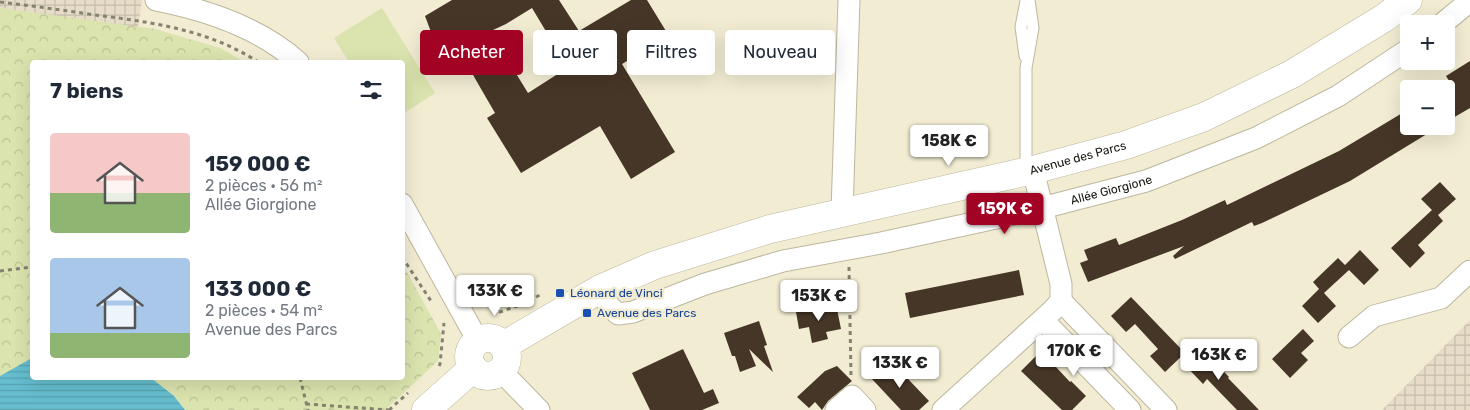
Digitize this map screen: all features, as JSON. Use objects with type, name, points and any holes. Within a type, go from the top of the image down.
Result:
[{"type":"street","points":[[156,0],[198,9],[231,20],[262,36],[295,60]]},
{"type":"street","points":[[842,212],[849,0]]},
{"type":"street","name":"Avenue des Parcs","points":[[494,352],[600,289],[655,265],[770,229],[1029,171],[1126,145],[1204,117],[1292,74],[1384,18],[1408,0]]},
{"type":"street","points":[[1453,15],[1470,2]]},
{"type":"street","name":"Allée Giorgione","points":[[600,289],[609,306],[618,314],[633,312],[705,284],[783,262],[1042,208],[1146,181],[1256,138],[1338,96],[1400,55]]},
{"type":"street","points":[[943,410],[1043,320],[1060,301],[1060,284],[1042,208],[1029,171]]},
{"type":"street","points":[[405,209],[461,309],[539,410]]},
{"type":"street","points":[[1349,337],[1374,316],[1441,298],[1470,271]]},
{"type":"street","points":[[1060,301],[1166,410]]},
{"type":"street","points":[[1043,320],[1130,410]]},
{"type":"street","points":[[417,401],[473,368],[470,362],[470,350],[494,352]]},
{"type":"lane","points":[[1028,0],[1033,28],[1026,68],[1029,171]]},
{"type":"path","points":[[0,2],[147,21],[181,29],[223,44],[254,60]]},
{"type":"path","points":[[849,249],[851,405]]},
{"type":"path","points":[[405,262],[434,306]]},
{"type":"path","points":[[0,271],[30,267]]},
{"type":"path","points":[[444,323],[461,309]]},
{"type":"path","points":[[434,370],[440,364],[444,323],[439,315]]},
{"type":"path","points":[[300,380],[308,410]]},
{"type":"path","points":[[306,404],[389,410],[417,401]]},
{"type":"shaded area","points":[[0,0],[142,0],[138,27],[0,8]]},
{"type":"shaded area","points":[[1470,320],[1470,410],[1382,410]]},
{"type":"green space","points":[[0,8],[155,29],[220,48],[241,60],[30,60],[30,380],[405,380],[405,269],[441,334],[438,361],[385,410],[0,410]]},
{"type":"green space","points":[[382,8],[420,69],[420,75],[424,75],[435,93],[405,113],[405,60],[348,60],[334,38]]},
{"type":"water","points":[[30,359],[30,380],[154,380],[174,396],[185,410],[0,410],[0,376]]},
{"type":"building","points":[[452,0],[559,0],[578,30],[545,30],[532,8],[493,30],[430,30],[425,16]]},
{"type":"building","points":[[631,0],[647,0],[665,30],[627,30],[627,61],[622,64],[675,152],[631,179],[600,126],[521,173],[487,118],[495,113],[473,75],[517,75],[528,93],[556,75],[617,75],[617,30],[581,30]]},
{"type":"building","points":[[1470,61],[1470,108],[1455,117],[1455,80],[1448,80],[1446,76]]},
{"type":"building","points":[[1400,114],[1400,135],[1425,135],[1350,181],[1262,223],[1254,226],[1252,222],[1175,259],[1173,256],[1184,246],[1088,282],[1080,263],[1088,260],[1084,250],[1116,238],[1119,245],[1182,220],[1225,200],[1227,205],[1339,151]]},
{"type":"building","points":[[1440,182],[1456,199],[1438,215],[1443,221],[1418,245],[1425,253],[1410,268],[1391,248],[1432,210],[1421,199]]},
{"type":"building","points":[[1360,250],[1379,270],[1364,285],[1349,270],[1324,293],[1336,306],[1318,323],[1302,306],[1319,289],[1313,282],[1338,258],[1345,265]]},
{"type":"building","points":[[1019,270],[1024,295],[910,318],[905,293]]},
{"type":"building","points":[[1131,297],[1185,353],[1165,372],[1150,356],[1158,349],[1135,324],[1126,332],[1111,316]]},
{"type":"building","points":[[836,304],[841,329],[826,332],[828,339],[812,343],[809,327],[799,329],[796,312]]},
{"type":"building","points":[[759,321],[767,345],[764,346],[773,372],[749,349],[756,366],[740,372],[724,333]]},
{"type":"building","points":[[1303,329],[1314,341],[1301,353],[1308,360],[1290,378],[1272,359]]},
{"type":"building","points":[[683,349],[704,393],[713,389],[719,403],[702,410],[650,410],[632,373]]},
{"type":"building","points":[[1202,349],[1259,410],[1237,410],[1207,379],[1203,384],[1185,365]]},
{"type":"building","points":[[1041,351],[1086,396],[1072,410],[1062,410],[1021,371]]},
{"type":"building","points":[[891,361],[929,401],[919,410],[901,410],[872,379]]},
{"type":"building","points":[[837,366],[852,381],[828,401],[822,410],[815,402],[809,408],[797,397],[825,371]]},
{"type":"place","name":"Léonard de Vinci","points":[[560,293]]},
{"type":"place","name":"Avenue des Parcs","points":[[587,313]]}]
